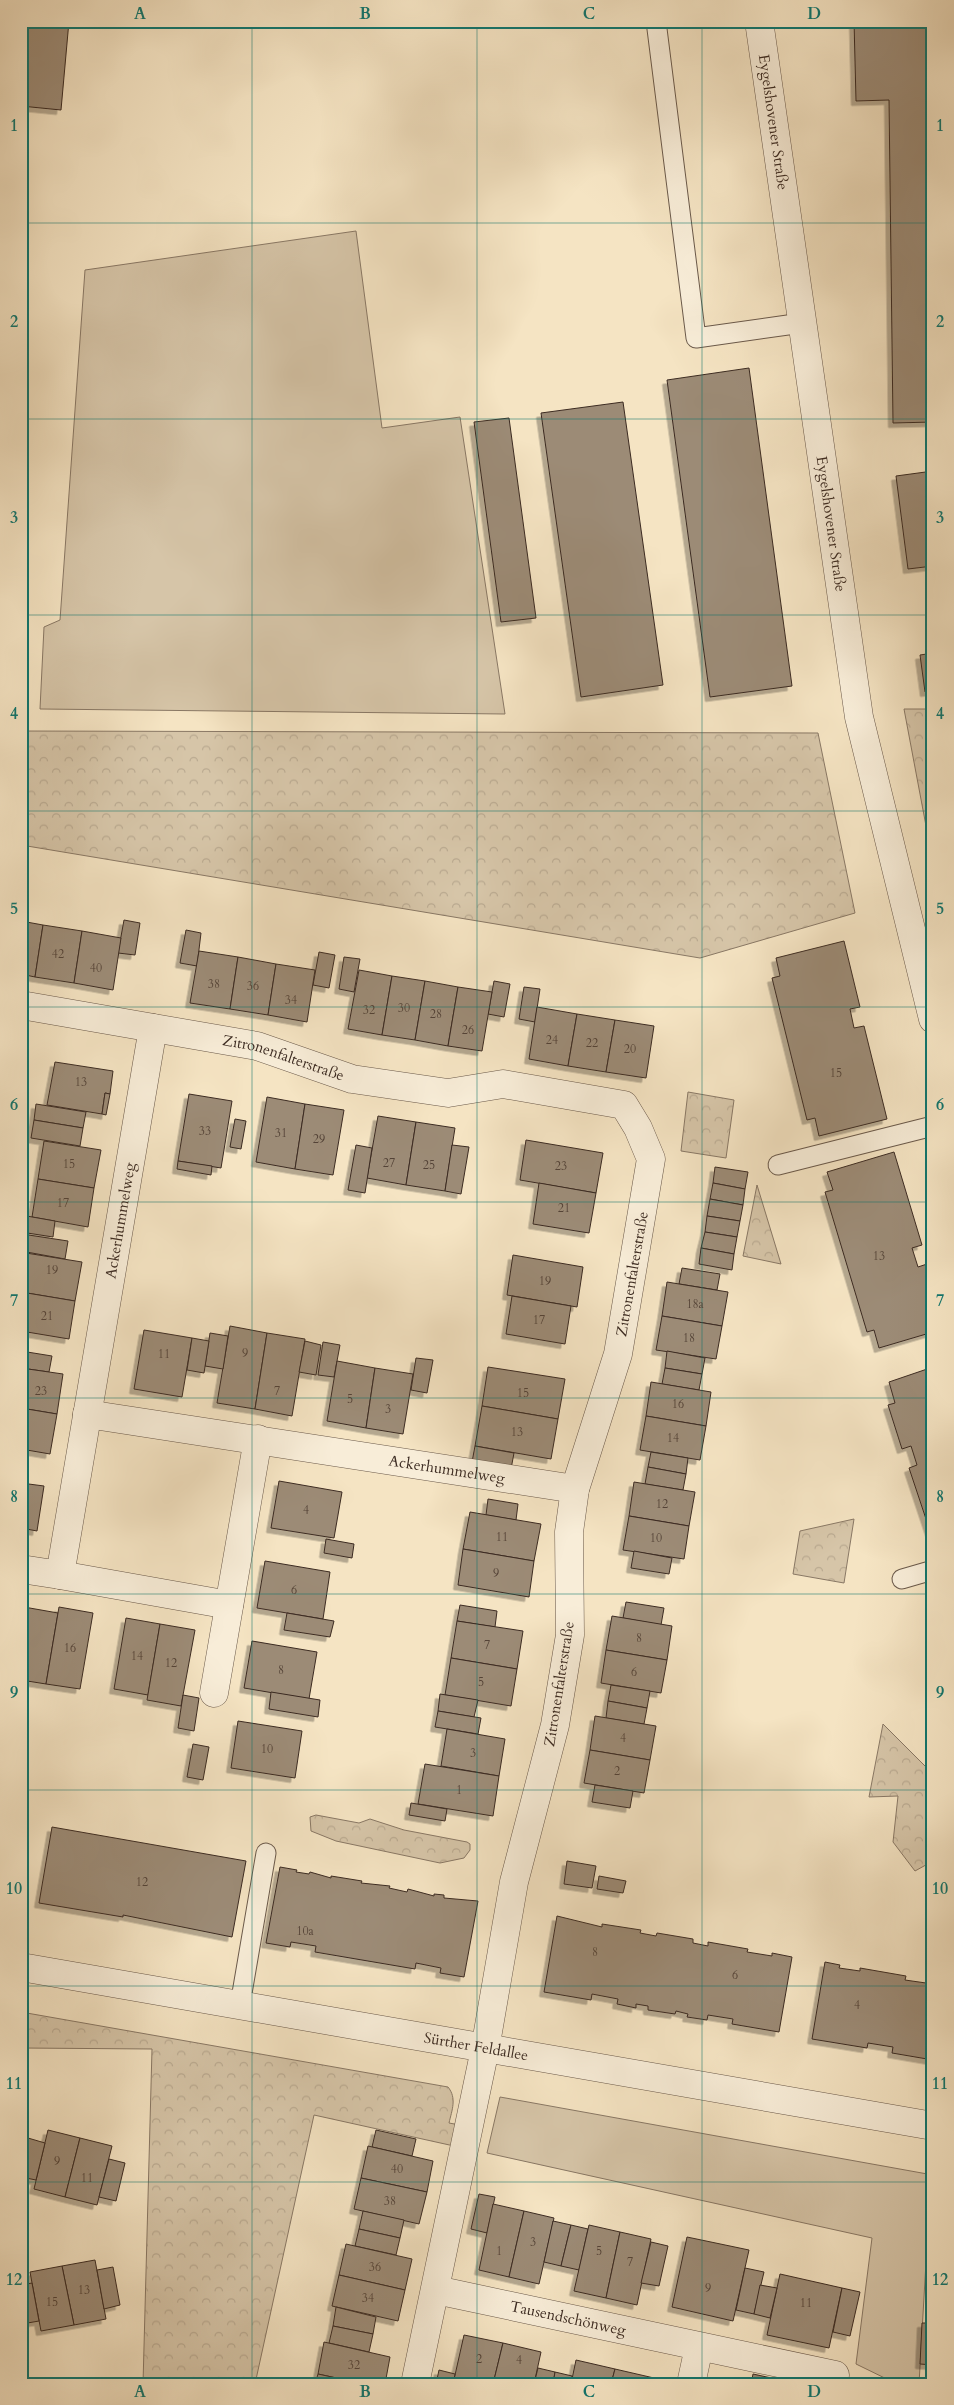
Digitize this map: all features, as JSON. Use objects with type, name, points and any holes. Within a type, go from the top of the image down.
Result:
[{"type":"street","name":"Eygelshovener Straße","points":[[759,21],[859,717],[933,1019]]},
{"type":"street","name":"Zitronenfalterstraße","points":[[21,1005],[257,1046],[352,1079],[448,1093],[503,1084],[624,1105],[638,1128],[651,1159],[618,1354],[575,1489],[569,1532],[571,1572],[568,1644],[555,1725],[514,1882],[485,2049]]},
{"type":"street","name":"Ackerhummelweg","points":[[60,1575],[153,1028]]},
{"type":"street","name":"Ackerhummelweg","points":[[87,1414],[575,1489]]},
{"type":"street","points":[[214,1692],[258,1439]]},
{"type":"street","points":[[21,1569],[228,1605]]},
{"type":"street","name":"Sürther Feldallee","points":[[21,1966],[485,2049],[933,2126]]},
{"type":"street","points":[[415,2384],[485,2049]]},
{"type":"street","name":"Tausendschönweg","points":[[436,2290],[835,2375]]},
{"type":"street","points":[[691,2384],[699,2347]]},
{"type":"lane","points":[[656,21],[696,338],[802,323]]},
{"type":"lane","points":[[778,1165],[933,1126]]},
{"type":"lane","points":[[902,1580],[933,1570]]},
{"type":"lane","points":[[240,2005],[266,1852]]},
{"type":"green space","points":[[356,231],[382,428],[460,417],[505,714],[40,709],[44,627],[60,620],[85,270]]},
{"type":"green space","points":[[904,709],[933,709],[933,863]]},
{"type":"green space","points":[[21,731],[818,733],[855,913],[700,958],[21,845]]},
{"type":"green space","points":[[688,1092],[734,1100],[726,1158],[681,1151]]},
{"type":"green space","points":[[757,1185],[781,1264],[743,1256]]},
{"type":"green space","points":[[854,1519],[844,1583],[793,1574],[800,1531]]},
{"type":"green space","points":[[883,1724],[933,1774],[933,1861],[915,1871],[893,1842],[898,1796],[869,1797]]},
{"type":"green space","points":[[316,1815],[359,1823],[370,1819],[404,1830],[467,1842],[470,1844],[470,1850],[464,1858],[440,1863],[336,1841],[311,1831],[310,1817]]},
{"type":"green space","points":[[21,2012],[448,2087],[453,2100],[449,2123],[460,2125],[454,2146],[314,2115],[255,2384],[143,2384],[152,2049],[21,2048]]},
{"type":"green space","points":[[500,2097],[933,2175],[933,2245],[927,2245],[919,2384],[897,2384],[856,2364],[872,2238],[487,2153]]},
{"type":"building","points":[[21,21],[69,21],[61,110],[21,106]]},
{"type":"building","points":[[854,21],[933,21],[933,422],[893,423],[889,100],[856,101]]},
{"type":"building","points":[[749,368],[792,686],[710,697],[667,380]]},
{"type":"building","points":[[623,402],[663,685],[581,697],[541,413]]},
{"type":"building","points":[[509,418],[536,618],[501,622],[474,422]]},
{"type":"building","points":[[933,471],[933,566],[908,569],[896,476]]},
{"type":"building","points":[[933,653],[933,691],[925,692],[920,655]]},
{"type":"building","points":[[124,920],[140,923],[135,955],[118,953]]},
{"type":"building","points":[[21,921],[43,925],[35,977],[21,974]]},
{"type":"building","points":[[43,925],[82,931],[74,983],[35,977]]},
{"type":"building","points":[[186,930],[201,933],[197,966],[180,963]]},
{"type":"building","points":[[82,931],[121,938],[113,990],[74,983]]},
{"type":"building","points":[[844,941],[860,1007],[850,1009],[854,1028],[864,1026],[887,1119],[819,1136],[815,1118],[807,1120],[772,978],[780,976],[776,958]]},
{"type":"building","points":[[199,951],[238,957],[230,1009],[190,1003]]},
{"type":"building","points":[[319,952],[335,955],[329,988],[313,985]]},
{"type":"building","points":[[238,957],[276,964],[268,1015],[230,1009]]},
{"type":"building","points":[[344,957],[360,959],[354,992],[339,989]]},
{"type":"building","points":[[276,964],[315,970],[307,1022],[268,1015]]},
{"type":"building","points":[[359,970],[392,976],[382,1035],[348,1029]]},
{"type":"building","points":[[392,976],[425,981],[415,1040],[382,1035]]},
{"type":"building","points":[[425,981],[458,987],[448,1046],[415,1040]]},
{"type":"building","points":[[494,981],[510,984],[504,1017],[488,1014]]},
{"type":"building","points":[[458,987],[492,992],[482,1051],[448,1046]]},
{"type":"building","points":[[524,987],[540,989],[535,1022],[519,1019]]},
{"type":"building","points":[[537,1007],[577,1014],[568,1066],[529,1059]]},
{"type":"building","points":[[577,1014],[615,1020],[606,1072],[568,1066]]},
{"type":"building","points":[[615,1020],[654,1026],[646,1078],[606,1072]]},
{"type":"building","points":[[55,1062],[113,1071],[110,1094],[105,1093],[102,1114],[47,1105]]},
{"type":"building","points":[[105,1093],[110,1094],[106,1115],[102,1114]]},
{"type":"building","points":[[189,1094],[232,1101],[221,1168],[178,1161]]},
{"type":"building","points":[[267,1097],[305,1104],[295,1169],[256,1162]]},
{"type":"building","points":[[36,1104],[86,1112],[83,1128],[34,1120]]},
{"type":"building","points":[[305,1104],[344,1110],[333,1175],[295,1169]]},
{"type":"building","points":[[378,1116],[416,1122],[406,1185],[367,1178]]},
{"type":"building","points":[[235,1119],[246,1121],[241,1149],[230,1147]]},
{"type":"building","points":[[34,1120],[83,1128],[80,1146],[31,1138]]},
{"type":"building","points":[[416,1122],[455,1128],[445,1191],[406,1185]]},
{"type":"building","points":[[526,1140],[603,1153],[596,1193],[520,1180]]},
{"type":"building","points":[[44,1141],[101,1150],[94,1188],[38,1179]]},
{"type":"building","points":[[356,1145],[372,1148],[365,1193],[348,1190]]},
{"type":"building","points":[[452,1145],[469,1147],[461,1194],[445,1191]]},
{"type":"building","points":[[894,1152],[922,1245],[912,1248],[918,1267],[927,1264],[933,1282],[933,1332],[879,1348],[874,1330],[867,1332],[825,1192],[833,1190],[827,1172]]},
{"type":"building","points":[[178,1161],[212,1166],[211,1175],[177,1169]]},
{"type":"building","points":[[715,1167],[748,1172],[745,1189],[713,1183]]},
{"type":"building","points":[[38,1179],[94,1188],[88,1227],[32,1217]]},
{"type":"building","points":[[539,1183],[596,1193],[589,1233],[533,1224]]},
{"type":"building","points":[[713,1183],[745,1189],[743,1205],[710,1199]]},
{"type":"building","points":[[710,1199],[743,1205],[740,1221],[707,1216]]},
{"type":"building","points":[[21,1215],[55,1221],[53,1237],[21,1232]]},
{"type":"building","points":[[707,1216],[740,1221],[737,1237],[705,1232]]},
{"type":"building","points":[[705,1232],[737,1237],[734,1254],[701,1248]]},
{"type":"building","points":[[22,1234],[68,1241],[65,1259],[21,1251]]},
{"type":"building","points":[[701,1248],[734,1254],[732,1270],[699,1264]]},
{"type":"building","points":[[26,1253],[82,1262],[75,1301],[21,1292]]},
{"type":"building","points":[[513,1255],[583,1267],[577,1307],[507,1295]]},
{"type":"building","points":[[682,1268],[720,1274],[717,1290],[679,1284]]},
{"type":"building","points":[[667,1282],[728,1292],[722,1326],[662,1316]]},
{"type":"building","points":[[21,1292],[75,1301],[69,1339],[21,1331]]},
{"type":"building","points":[[512,1296],[571,1306],[565,1344],[506,1334]]},
{"type":"building","points":[[662,1316],[722,1326],[716,1359],[656,1350]]},
{"type":"building","points":[[230,1326],[267,1333],[255,1409],[217,1403]]},
{"type":"building","points":[[144,1330],[192,1338],[182,1397],[134,1389]]},
{"type":"building","points":[[210,1333],[228,1336],[223,1369],[205,1366]]},
{"type":"building","points":[[267,1333],[305,1339],[292,1416],[255,1409]]},
{"type":"building","points":[[192,1338],[209,1341],[204,1373],[187,1370]]},
{"type":"building","points":[[305,1341],[321,1345],[316,1375],[299,1372]]},
{"type":"building","points":[[323,1342],[340,1345],[334,1377],[318,1375]]},
{"type":"building","points":[[21,1351],[52,1356],[49,1372],[21,1368]]},
{"type":"building","points":[[667,1351],[705,1358],[702,1374],[665,1368]]},
{"type":"building","points":[[416,1358],[433,1360],[427,1393],[411,1390]]},
{"type":"building","points":[[337,1361],[375,1368],[366,1428],[327,1421]]},
{"type":"building","points":[[488,1367],[565,1379],[558,1419],[482,1406]]},
{"type":"building","points":[[933,1367],[932,1537],[909,1468],[917,1465],[911,1446],[902,1449],[888,1405],[895,1403],[889,1382]]},
{"type":"building","points":[[21,1368],[63,1374],[57,1414],[21,1408]]},
{"type":"building","points":[[375,1368],[413,1374],[403,1434],[366,1428]]},
{"type":"building","points":[[665,1368],[702,1374],[699,1390],[662,1384]]},
{"type":"building","points":[[651,1382],[711,1392],[706,1426],[646,1416]]},
{"type":"building","points":[[482,1406],[558,1419],[551,1459],[475,1446]]},
{"type":"building","points":[[21,1408],[57,1414],[50,1454],[21,1449]]},
{"type":"building","points":[[646,1416],[706,1426],[700,1460],[640,1450]]},
{"type":"building","points":[[475,1446],[514,1453],[511,1469],[472,1462]]},
{"type":"building","points":[[651,1452],[688,1458],[686,1474],[648,1467]]},
{"type":"building","points":[[648,1467],[686,1474],[683,1490],[645,1484]]},
{"type":"building","points":[[279,1481],[342,1492],[334,1538],[271,1528]]},
{"type":"building","points":[[634,1482],[695,1492],[689,1526],[629,1516]]},
{"type":"building","points":[[21,1483],[44,1486],[37,1531],[21,1528]]},
{"type":"building","points":[[488,1499],[518,1504],[516,1520],[486,1515]]},
{"type":"building","points":[[470,1512],[541,1524],[534,1561],[463,1549]]},
{"type":"building","points":[[629,1516],[689,1526],[684,1559],[623,1550]]},
{"type":"building","points":[[326,1539],[354,1544],[352,1558],[324,1553]]},
{"type":"building","points":[[463,1549],[534,1561],[529,1597],[458,1585]]},
{"type":"building","points":[[634,1551],[672,1558],[669,1574],[631,1568]]},
{"type":"building","points":[[265,1561],[330,1572],[323,1619],[257,1608]]},
{"type":"building","points":[[626,1602],[664,1608],[661,1625],[623,1618]]},
{"type":"building","points":[[460,1605],[497,1611],[495,1627],[457,1621]]},
{"type":"building","points":[[24,1607],[58,1613],[46,1684],[21,1680],[21,1625]]},
{"type":"building","points":[[59,1607],[93,1613],[80,1689],[46,1684]]},
{"type":"building","points":[[287,1613],[334,1621],[330,1637],[284,1630]]},
{"type":"building","points":[[612,1616],[672,1626],[667,1660],[606,1650]]},
{"type":"building","points":[[126,1618],[160,1624],[148,1695],[114,1689]]},
{"type":"building","points":[[457,1621],[523,1631],[517,1669],[451,1658]]},
{"type":"building","points":[[160,1624],[195,1630],[181,1706],[147,1700]]},
{"type":"building","points":[[252,1641],[317,1652],[309,1699],[244,1688]]},
{"type":"building","points":[[606,1650],[667,1660],[661,1693],[601,1683]]},
{"type":"building","points":[[451,1658],[517,1669],[511,1706],[445,1695]]},
{"type":"building","points":[[611,1685],[650,1691],[647,1708],[608,1701]]},
{"type":"building","points":[[271,1692],[320,1700],[318,1717],[269,1709]]},
{"type":"building","points":[[440,1694],[478,1700],[474,1717],[438,1711]]},
{"type":"building","points":[[183,1695],[199,1698],[194,1731],[178,1728]]},
{"type":"building","points":[[608,1701],[647,1708],[644,1724],[606,1718]]},
{"type":"building","points":[[438,1711],[481,1718],[478,1734],[435,1727]]},
{"type":"building","points":[[595,1716],[656,1726],[650,1760],[590,1750]]},
{"type":"building","points":[[238,1721],[302,1731],[295,1778],[231,1768]]},
{"type":"building","points":[[447,1729],[505,1739],[499,1776],[441,1766]]},
{"type":"building","points":[[193,1744],[209,1747],[203,1780],[187,1777]]},
{"type":"building","points":[[590,1750],[650,1760],[644,1793],[584,1783]]},
{"type":"building","points":[[425,1764],[499,1776],[493,1816],[418,1804]]},
{"type":"building","points":[[595,1785],[633,1791],[630,1808],[592,1802]]},
{"type":"building","points":[[411,1803],[447,1809],[445,1821],[409,1815]]},
{"type":"building","points":[[52,1827],[246,1861],[232,1937],[123,1915],[123,1917],[39,1903]]},
{"type":"building","points":[[567,1861],[596,1866],[592,1888],[564,1884]]},
{"type":"building","points":[[280,1867],[297,1870],[296,1872],[309,1874],[310,1872],[331,1878],[331,1876],[362,1881],[361,1883],[390,1886],[389,1888],[407,1892],[408,1889],[434,1896],[434,1894],[444,1895],[444,1898],[478,1901],[464,1977],[440,1973],[441,1968],[416,1963],[415,1969],[315,1952],[316,1946],[291,1942],[290,1947],[266,1943]]},
{"type":"building","points":[[599,1876],[626,1881],[623,1893],[597,1889]]},
{"type":"building","points":[[557,1916],[602,1927],[602,1924],[641,1930],[640,1933],[656,1936],[657,1933],[693,1939],[693,1943],[708,1946],[708,1942],[748,1949],[747,1952],[772,1956],[772,1953],[792,1957],[779,2032],[732,2024],[733,2019],[708,2015],[707,2020],[687,2017],[688,2014],[676,2011],[675,2014],[648,2010],[648,2006],[636,2004],[636,2008],[617,2004],[618,1999],[592,1994],[591,2000],[544,1992]]},
{"type":"building","points":[[825,1962],[840,1965],[839,1968],[860,1971],[860,1968],[906,1976],[905,1980],[933,1984],[933,2060],[892,2053],[893,2047],[868,2043],[867,2048],[812,2039]]},
{"type":"building","points":[[48,2130],[80,2138],[65,2197],[34,2189]]},
{"type":"building","points":[[376,2130],[416,2139],[412,2156],[372,2147]]},
{"type":"building","points":[[28,2138],[45,2143],[36,2180],[21,2177]]},
{"type":"building","points":[[80,2138],[112,2146],[97,2205],[65,2197]]},
{"type":"building","points":[[368,2146],[433,2161],[427,2192],[361,2178]]},
{"type":"building","points":[[109,2159],[125,2163],[116,2201],[99,2197]]},
{"type":"building","points":[[361,2178],[427,2192],[419,2224],[354,2209]]},
{"type":"building","points":[[479,2194],[495,2197],[487,2233],[471,2229]]},
{"type":"building","points":[[493,2204],[524,2211],[509,2277],[479,2270]]},
{"type":"building","points":[[363,2211],[404,2220],[400,2238],[359,2229]]},
{"type":"building","points":[[524,2211],[554,2218],[539,2284],[509,2277]]},
{"type":"building","points":[[553,2221],[571,2225],[561,2266],[544,2262]]},
{"type":"building","points":[[571,2225],[588,2229],[579,2270],[561,2266]]},
{"type":"building","points":[[589,2225],[620,2232],[606,2298],[574,2291]]},
{"type":"building","points":[[359,2229],[400,2238],[396,2255],[355,2246]]},
{"type":"building","points":[[620,2232],[651,2239],[637,2305],[606,2298]]},
{"type":"building","points":[[687,2237],[749,2250],[733,2321],[672,2307]]},
{"type":"building","points":[[651,2242],[668,2246],[659,2286],[641,2283]]},
{"type":"building","points":[[346,2244],[412,2259],[405,2290],[339,2275]]},
{"type":"building","points":[[95,2260],[106,2319],[74,2325],[62,2266]]},
{"type":"building","points":[[62,2266],[74,2325],[41,2331],[30,2272]]},
{"type":"building","points":[[113,2267],[120,2305],[104,2309],[97,2270]]},
{"type":"building","points":[[745,2268],[764,2272],[754,2314],[736,2310]]},
{"type":"building","points":[[780,2274],[842,2288],[829,2348],[767,2335]]},
{"type":"building","points":[[339,2275],[405,2290],[398,2321],[332,2306]]},
{"type":"building","points":[[32,2283],[39,2321],[22,2324],[21,2285]]},
{"type":"building","points":[[760,2285],[777,2288],[770,2318],[754,2314]]},
{"type":"building","points":[[842,2288],[860,2292],[850,2336],[833,2332]]},
{"type":"building","points":[[336,2307],[376,2317],[373,2334],[333,2326]]},
{"type":"building","points":[[922,2323],[933,2323],[933,2365],[920,2364]]},
{"type":"building","points":[[333,2326],[373,2334],[369,2352],[329,2343]]},
{"type":"building","points":[[464,2335],[503,2343],[493,2384],[453,2384]]},
{"type":"building","points":[[324,2342],[390,2357],[385,2384],[364,2384],[318,2374]]},
{"type":"building","points":[[503,2343],[541,2352],[534,2384],[493,2384]]},
{"type":"building","points":[[576,2360],[615,2369],[611,2384],[571,2384]]},
{"type":"building","points":[[538,2368],[555,2372],[553,2384],[534,2384]]},
{"type":"building","points":[[615,2369],[654,2378],[652,2384],[611,2384]]},
{"type":"building","points":[[439,2370],[455,2374],[453,2384],[436,2384]]},
{"type":"building","points":[[555,2372],[572,2376],[571,2384],[553,2384]]},
{"type":"building","points":[[318,2374],[364,2384],[315,2384]]},
{"type":"building","points":[[753,2374],[794,2383],[751,2384]]}]
